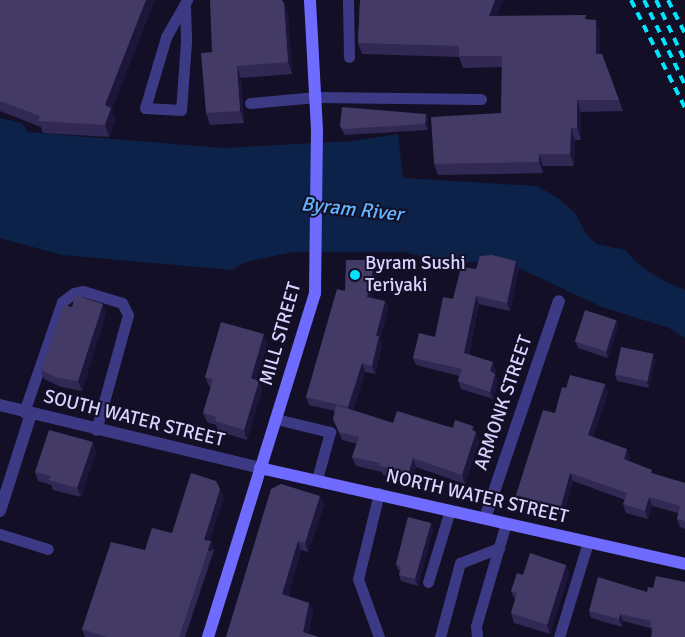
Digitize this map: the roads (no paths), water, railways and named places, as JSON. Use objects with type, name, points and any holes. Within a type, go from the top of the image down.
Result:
[{"type":"street","name":"MILL STREET","points":[[208,637],[309,315],[316,281],[317,130],[310,0]]},
{"type":"street","name":"ARMONK STREET","points":[[485,518],[559,301]]},
{"type":"street","name":"SOUTH WATER STREET","points":[[0,405],[96,430],[260,468]]},
{"type":"street","points":[[0,511],[27,413]]},
{"type":"street","name":"NORTH WATER STREET","points":[[260,468],[379,493],[685,564]]},
{"type":"lane","points":[[348,0],[350,56]]},
{"type":"lane","points":[[186,4],[186,42],[181,110],[145,108],[166,36],[186,4]]},
{"type":"lane","points":[[250,103],[316,97],[482,99]]},
{"type":"lane","points":[[27,413],[62,302],[74,293],[83,291],[122,303],[128,316],[96,430]]},
{"type":"lane","points":[[276,419],[330,432],[317,479]]},
{"type":"lane","points":[[379,493],[358,579],[379,637]]},
{"type":"lane","points":[[428,582],[450,510]]},
{"type":"lane","points":[[477,637],[476,626],[506,523]]},
{"type":"lane","points":[[0,534],[48,549]]},
{"type":"lane","points":[[559,637],[588,542]]},
{"type":"lane","points":[[440,637],[460,563],[499,548]]},
{"type":"water","name":"Byram River","points":[[0,118],[22,123],[28,132],[223,148],[353,141],[398,134],[403,178],[537,186],[558,198],[575,213],[586,234],[597,244],[625,250],[637,263],[662,280],[685,290],[685,338],[669,328],[602,307],[504,261],[441,263],[405,252],[293,252],[246,262],[232,270],[62,255],[0,238]]},
{"type":"railway","points":[[631,0],[685,108]]},
{"type":"railway","points":[[644,0],[685,85]]},
{"type":"railway","points":[[656,0],[685,61]]},
{"type":"railway","points":[[668,0],[685,33]]},
{"type":"place","name":"Byram Sushi Teriyaki","points":[[355,275]]}]
